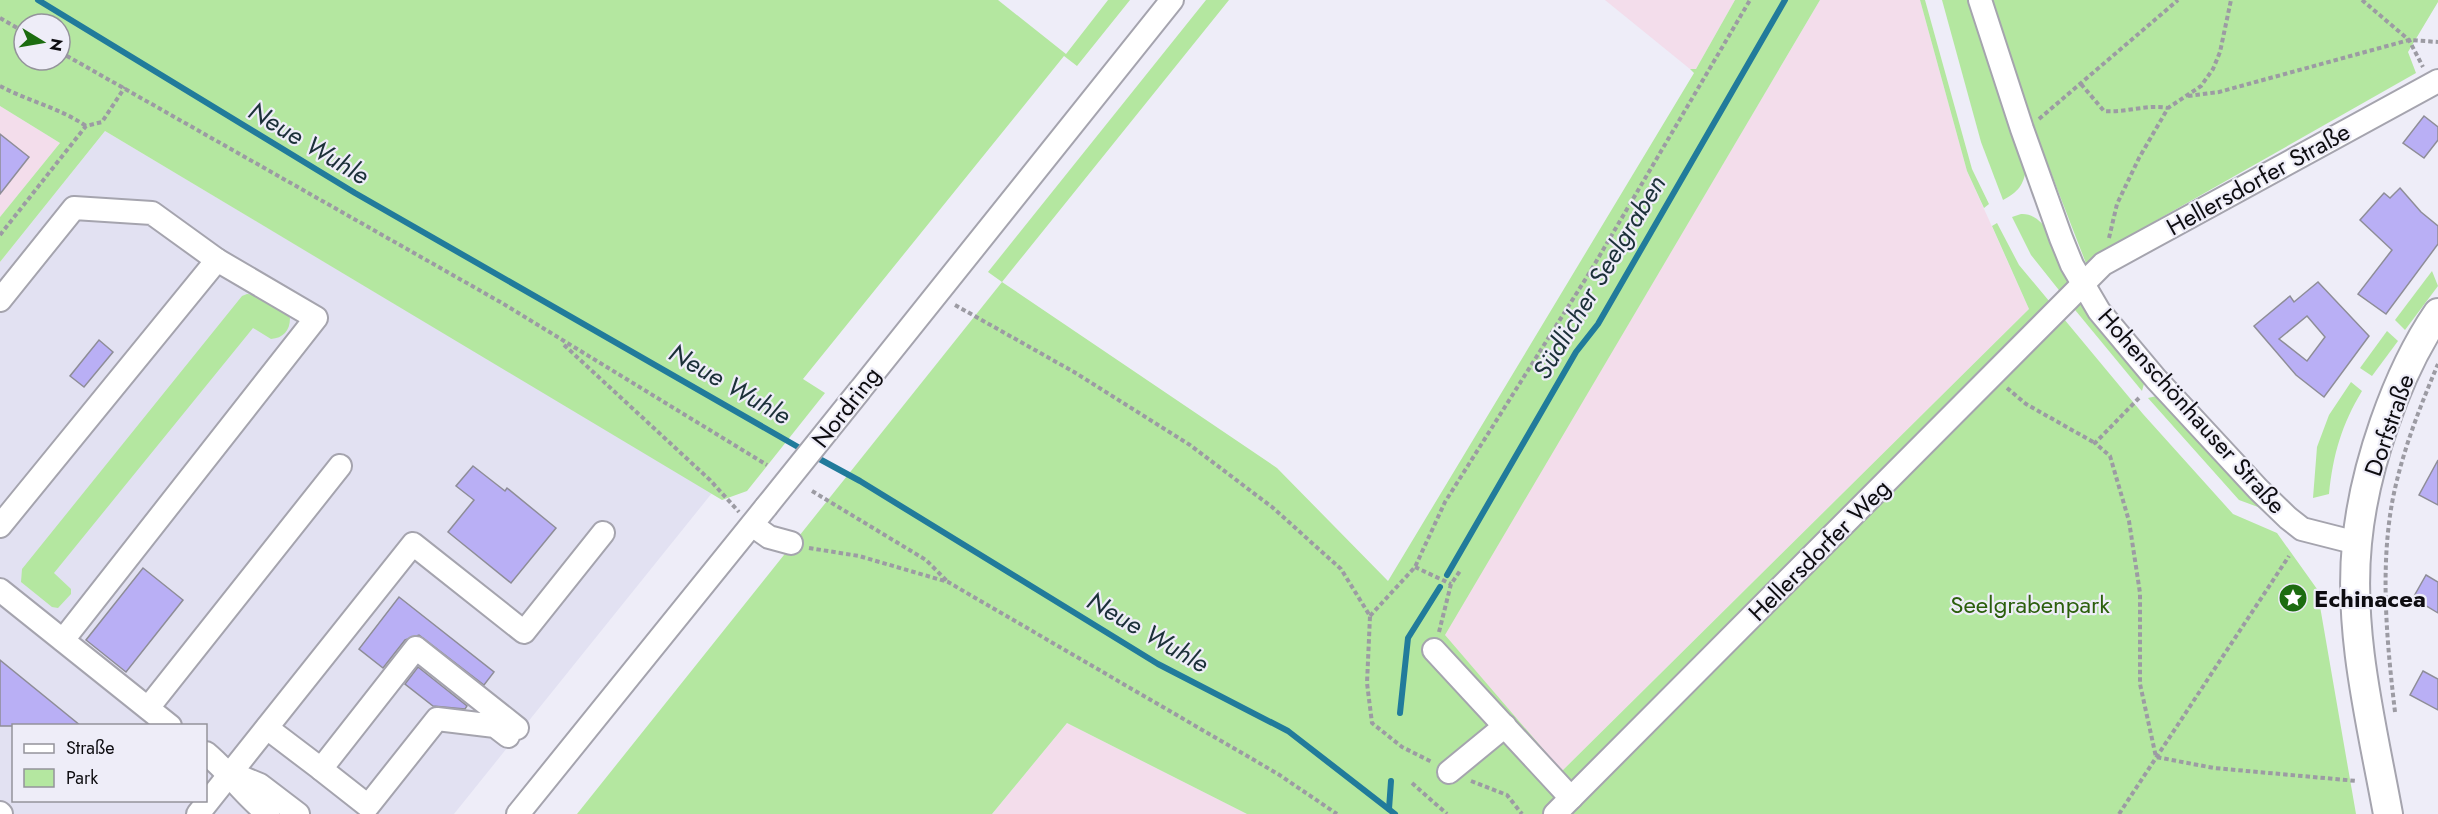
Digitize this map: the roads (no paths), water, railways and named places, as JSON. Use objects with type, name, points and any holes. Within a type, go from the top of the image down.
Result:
[{"type":"main road","name":"Dorfstraße","points":[[2388,814],[2359,637],[2357,543],[2385,424],[2413,355],[2438,313]]},
{"type":"street","name":"Nordring","points":[[518,814],[1172,0]]},
{"type":"street","name":"Hohenschönhauser Straße","points":[[1980,0],[2022,129],[2061,238],[2084,285],[2100,311],[2156,379],[2288,518],[2302,530],[2357,543]]},
{"type":"street","name":"Hellersdorfer Straße","points":[[2084,285],[2103,264],[2435,83]]},
{"type":"street","points":[[0,300],[74,208],[152,213],[217,260],[316,318],[63,640]]},
{"type":"street","points":[[0,526],[217,260]]},
{"type":"street","name":"Hellersdorfer Weg","points":[[1555,814],[2084,285]]},
{"type":"street","points":[[148,708],[340,466]]},
{"type":"street","points":[[752,525],[770,537],[791,543]]},
{"type":"street","points":[[198,814],[413,544],[524,632],[603,533]]},
{"type":"street","points":[[0,590],[168,724]]},
{"type":"street","points":[[267,728],[368,806],[437,719],[495,726],[513,732],[416,648],[321,769]]},
{"type":"street","points":[[1434,650],[1571,798]]},
{"type":"street","points":[[1449,772],[1505,726]]},
{"type":"street","points":[[207,754],[231,773],[260,785],[298,814]]},
{"type":"street","points":[[231,773],[249,799],[268,814]]},
{"type":"waterway","name":"Neue Wuhle","points":[[38,0],[355,193],[805,451]]},
{"type":"waterway","name":"Südlicher Seelgraben","points":[[1447,575],[1576,352],[1598,324],[1785,0]]},
{"type":"waterway","name":"Neue Wuhle","points":[[814,456],[860,481],[1158,664],[1288,731],[1395,814]]},
{"type":"waterway","name":"Südlicher Seelgraben","points":[[1400,713],[1408,638],[1440,587]]},
{"type":"waterway","points":[[1389,809],[1391,781]]},
{"type":"place","name":"Echinacea","points":[[2293,598]]},
{"type":"park label","name":"Seelgrabenpark","points":[[2030,604]]}]
